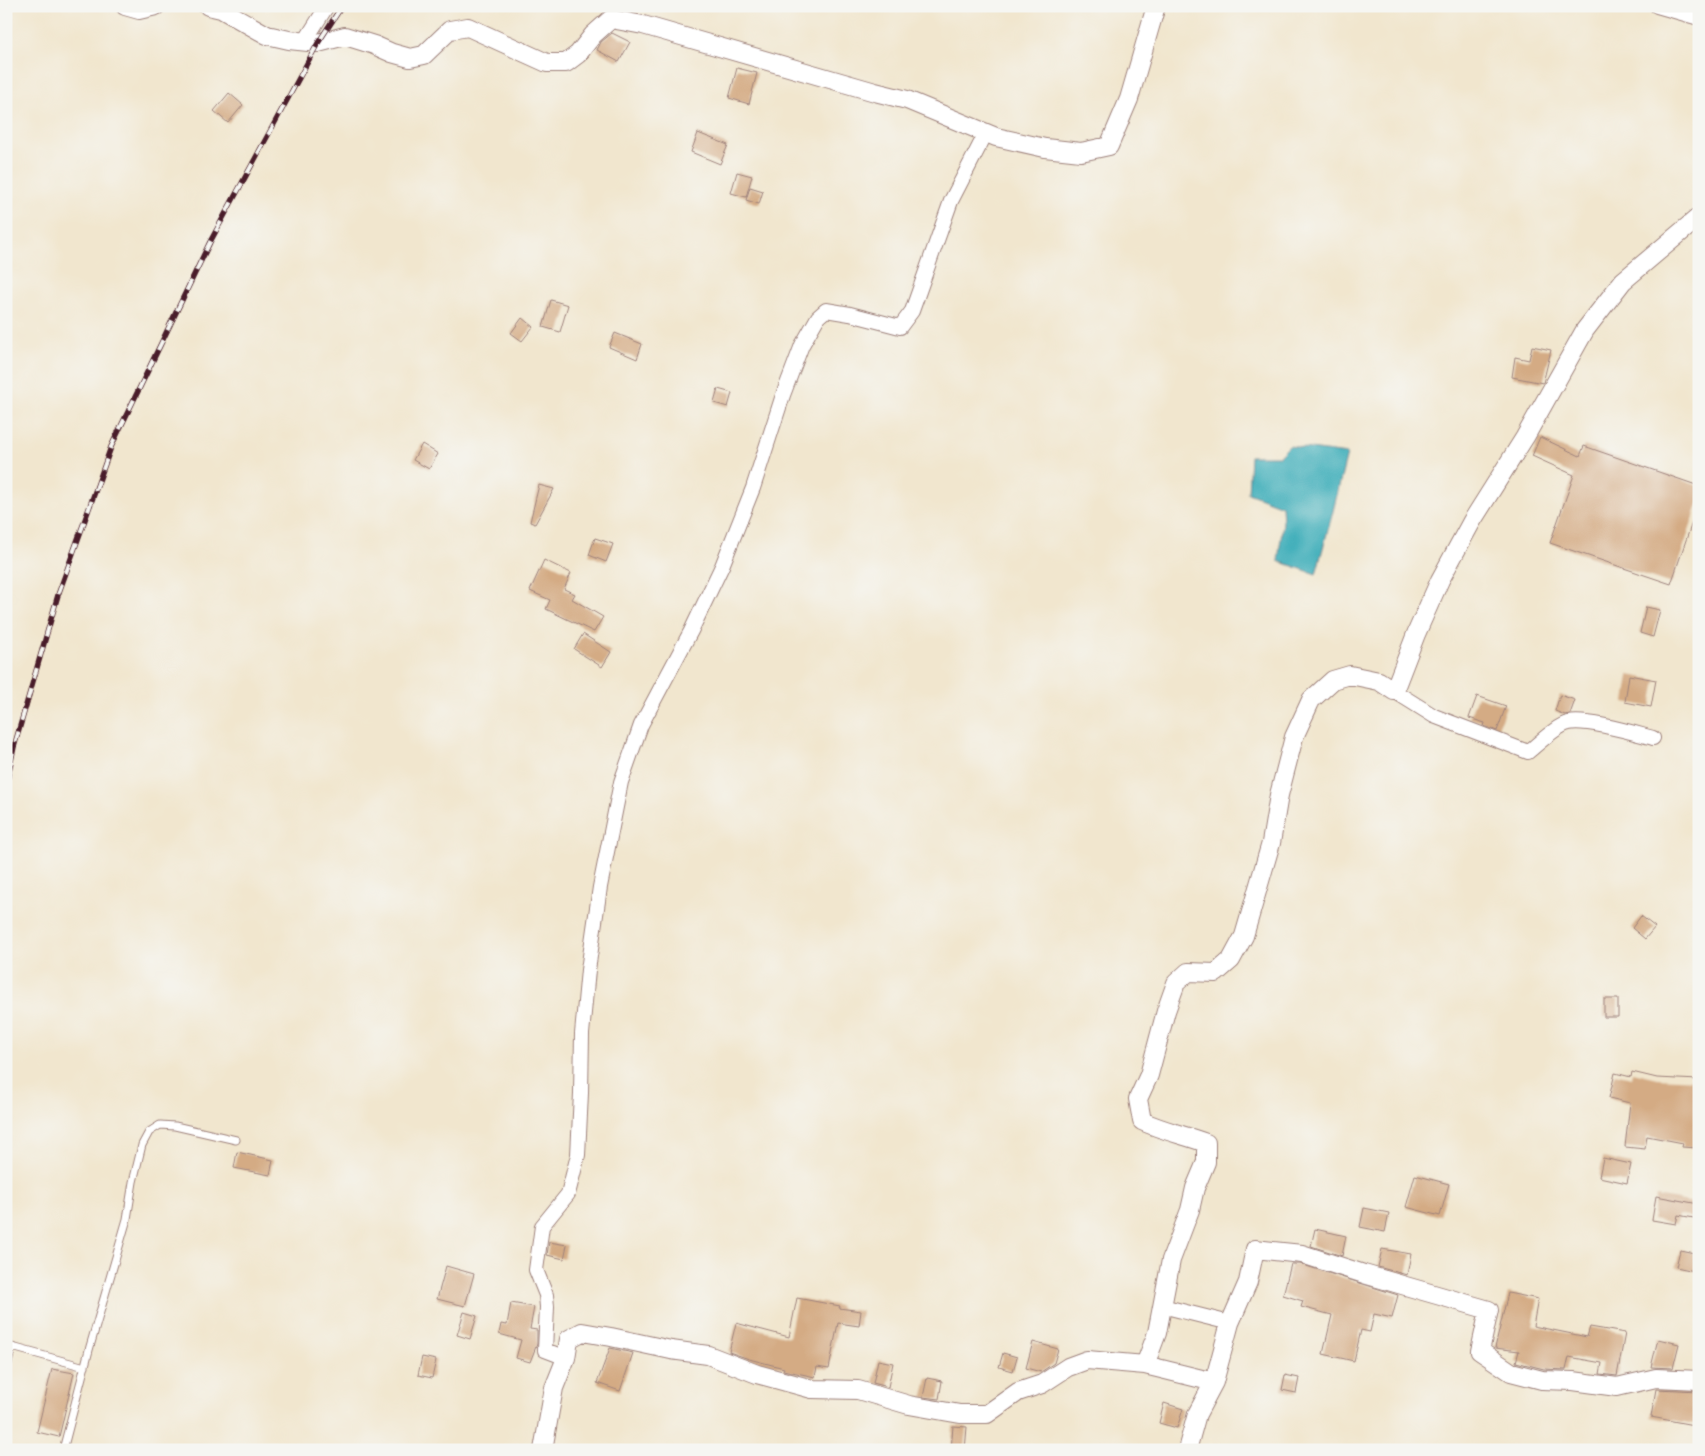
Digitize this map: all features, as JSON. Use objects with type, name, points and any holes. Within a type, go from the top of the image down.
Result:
[{"type":"street","points":[[125,6],[139,10],[156,6]]},
{"type":"street","points":[[208,6],[220,9],[267,35],[304,42],[318,42],[346,36],[410,58],[424,55],[450,30],[468,27],[546,63],[566,63],[578,54],[592,35],[611,19],[643,25],[907,100],[996,137],[1054,149],[1081,152],[1109,146],[1129,99],[1156,6]]},
{"type":"street","points":[[304,42],[327,6]]},
{"type":"street","points":[[1657,6],[1699,18]]},
{"type":"street","points":[[566,1358],[545,1350],[546,1295],[536,1270],[542,1226],[568,1194],[578,1155],[582,1034],[588,970],[600,887],[621,782],[641,725],[691,631],[722,566],[753,488],[783,395],[802,344],[818,317],[826,310],[900,327],[912,311],[951,201],[986,133]]},
{"type":"street","points":[[1394,691],[1440,580],[1472,521],[1525,437],[1585,330],[1623,281],[1699,217]]},
{"type":"street","points":[[1145,1365],[1157,1332],[1171,1260],[1190,1210],[1195,1188],[1206,1162],[1206,1144],[1193,1138],[1162,1130],[1142,1121],[1138,1099],[1149,1075],[1166,1011],[1176,983],[1188,972],[1216,973],[1231,960],[1244,936],[1271,843],[1279,795],[1294,737],[1311,700],[1333,680],[1350,675],[1379,681],[1434,716],[1528,752],[1568,722],[1584,723],[1653,738]]},
{"type":"street","points":[[1186,1450],[1197,1414],[1214,1382],[1230,1323],[1248,1282],[1255,1248],[1302,1254],[1489,1310],[1480,1351],[1511,1372],[1542,1380],[1573,1381],[1617,1387],[1656,1378],[1699,1380]]},
{"type":"street","points":[[1162,1306],[1230,1323]]},
{"type":"street","points":[[543,1450],[554,1388],[566,1358],[569,1339],[582,1332],[610,1336],[671,1350],[708,1355],[757,1374],[812,1389],[858,1390],[908,1405],[960,1414],[987,1414],[1018,1392],[1042,1384],[1068,1368],[1087,1360],[1145,1365],[1214,1382]]},
{"type":"lane","points":[[63,1450],[127,1219],[142,1145],[149,1132],[160,1125],[175,1126],[236,1140]]},
{"type":"lane","points":[[6,1371],[12,1347],[86,1367]]},
{"type":"water","points":[[1289,446],[1347,454],[1316,574],[1278,561],[1283,522],[1282,506],[1248,493],[1250,456],[1279,456]]},
{"type":"building","points":[[612,33],[630,42],[619,62],[597,50],[601,42]]},
{"type":"building","points":[[737,68],[757,73],[749,104],[729,98]]},
{"type":"building","points":[[229,93],[243,105],[228,123],[214,111]]},
{"type":"building","points":[[698,133],[728,145],[720,164],[691,152]]},
{"type":"building","points":[[737,172],[752,176],[746,197],[731,193]]},
{"type":"building","points":[[750,187],[763,191],[759,204],[746,200]]},
{"type":"building","points":[[551,300],[568,305],[560,332],[543,327]]},
{"type":"building","points":[[522,318],[533,327],[522,341],[511,333]]},
{"type":"building","points":[[615,333],[642,344],[637,359],[609,347]]},
{"type":"building","points":[[1532,346],[1551,350],[1543,383],[1512,377],[1515,357],[1529,360]]},
{"type":"building","points":[[718,389],[732,393],[728,407],[714,403]]},
{"type":"building","points":[[1540,437],[1580,456],[1584,446],[1699,486],[1699,502],[1671,584],[1550,543],[1574,475],[1532,456]]},
{"type":"building","points":[[422,444],[438,454],[429,469],[413,460]]},
{"type":"building","points":[[539,485],[554,489],[535,524],[530,522]]},
{"type":"building","points":[[595,538],[613,544],[606,562],[589,555]]},
{"type":"building","points":[[544,560],[571,573],[564,589],[575,594],[572,599],[603,617],[594,632],[546,609],[550,600],[530,591]]},
{"type":"building","points":[[1646,607],[1660,610],[1653,637],[1640,633]]},
{"type":"building","points":[[583,634],[611,652],[602,667],[574,649]]},
{"type":"building","points":[[1629,675],[1656,680],[1651,707],[1625,702]]},
{"type":"building","points":[[1560,695],[1575,700],[1570,714],[1565,715],[1555,711]]},
{"type":"building","points":[[1477,696],[1506,706],[1497,731],[1484,726],[1485,723],[1469,718]]},
{"type":"building","points":[[1641,916],[1655,927],[1645,939],[1632,928]]},
{"type":"building","points":[[1604,999],[1618,999],[1618,1017],[1604,1017]]},
{"type":"building","points":[[1632,1072],[1657,1078],[1699,1080],[1699,1148],[1682,1147],[1683,1143],[1647,1136],[1645,1149],[1625,1147],[1630,1103],[1609,1098],[1615,1073],[1631,1077]]},
{"type":"building","points":[[237,1152],[273,1160],[270,1175],[234,1168]]},
{"type":"building","points":[[1603,1158],[1631,1164],[1627,1183],[1599,1177]]},
{"type":"building","points":[[1415,1175],[1449,1184],[1440,1216],[1406,1207]]},
{"type":"building","points":[[1656,1196],[1699,1204],[1699,1219],[1678,1215],[1676,1224],[1652,1220]]},
{"type":"building","points":[[1364,1208],[1389,1213],[1385,1232],[1360,1227]]},
{"type":"building","points":[[1315,1229],[1346,1236],[1342,1256],[1311,1246]]},
{"type":"building","points":[[549,1242],[567,1245],[564,1259],[547,1255]]},
{"type":"building","points":[[1382,1249],[1411,1254],[1407,1275],[1378,1267]]},
{"type":"building","points":[[1680,1250],[1699,1254],[1699,1272],[1676,1267]]},
{"type":"building","points":[[1291,1264],[1300,1264],[1398,1295],[1392,1318],[1374,1314],[1370,1332],[1361,1330],[1354,1361],[1323,1354],[1332,1315],[1301,1307],[1303,1301],[1283,1295]]},
{"type":"building","points":[[446,1266],[474,1274],[465,1306],[437,1299]]},
{"type":"building","points":[[1508,1293],[1538,1299],[1533,1326],[1587,1337],[1590,1327],[1625,1333],[1617,1376],[1600,1374],[1602,1363],[1569,1357],[1566,1370],[1544,1369],[1516,1362],[1519,1351],[1495,1348]]},
{"type":"building","points":[[797,1298],[861,1311],[859,1326],[838,1323],[829,1369],[817,1367],[815,1377],[783,1370],[784,1368],[729,1352],[736,1323],[789,1337]]},
{"type":"building","points":[[511,1303],[534,1307],[530,1329],[537,1330],[537,1344],[530,1362],[516,1358],[521,1340],[499,1334],[501,1324],[507,1325]]},
{"type":"building","points":[[464,1312],[477,1316],[470,1339],[457,1335]]},
{"type":"building","points":[[1658,1339],[1679,1344],[1673,1368],[1651,1367]]},
{"type":"building","points":[[1033,1342],[1058,1349],[1054,1363],[1041,1372],[1026,1368]]},
{"type":"building","points":[[610,1348],[633,1353],[620,1391],[597,1383]]},
{"type":"building","points":[[1003,1353],[1017,1357],[1013,1371],[999,1367]]},
{"type":"building","points":[[422,1357],[436,1360],[432,1378],[418,1375]]},
{"type":"building","points":[[878,1360],[893,1363],[888,1387],[873,1383]]},
{"type":"building","points":[[52,1369],[74,1373],[59,1437],[37,1432]]},
{"type":"building","points":[[1285,1375],[1299,1378],[1296,1393],[1282,1390]]},
{"type":"building","points":[[927,1378],[942,1381],[939,1399],[923,1397]]},
{"type":"building","points":[[1656,1389],[1699,1391],[1699,1426],[1651,1417]]},
{"type":"building","points":[[1164,1403],[1183,1409],[1177,1428],[1159,1423]]},
{"type":"building","points":[[953,1426],[967,1427],[965,1450],[951,1450]]},
{"type":"railway","points":[[6,785],[14,747],[58,595],[111,447],[210,242],[318,43],[342,6]]}]
